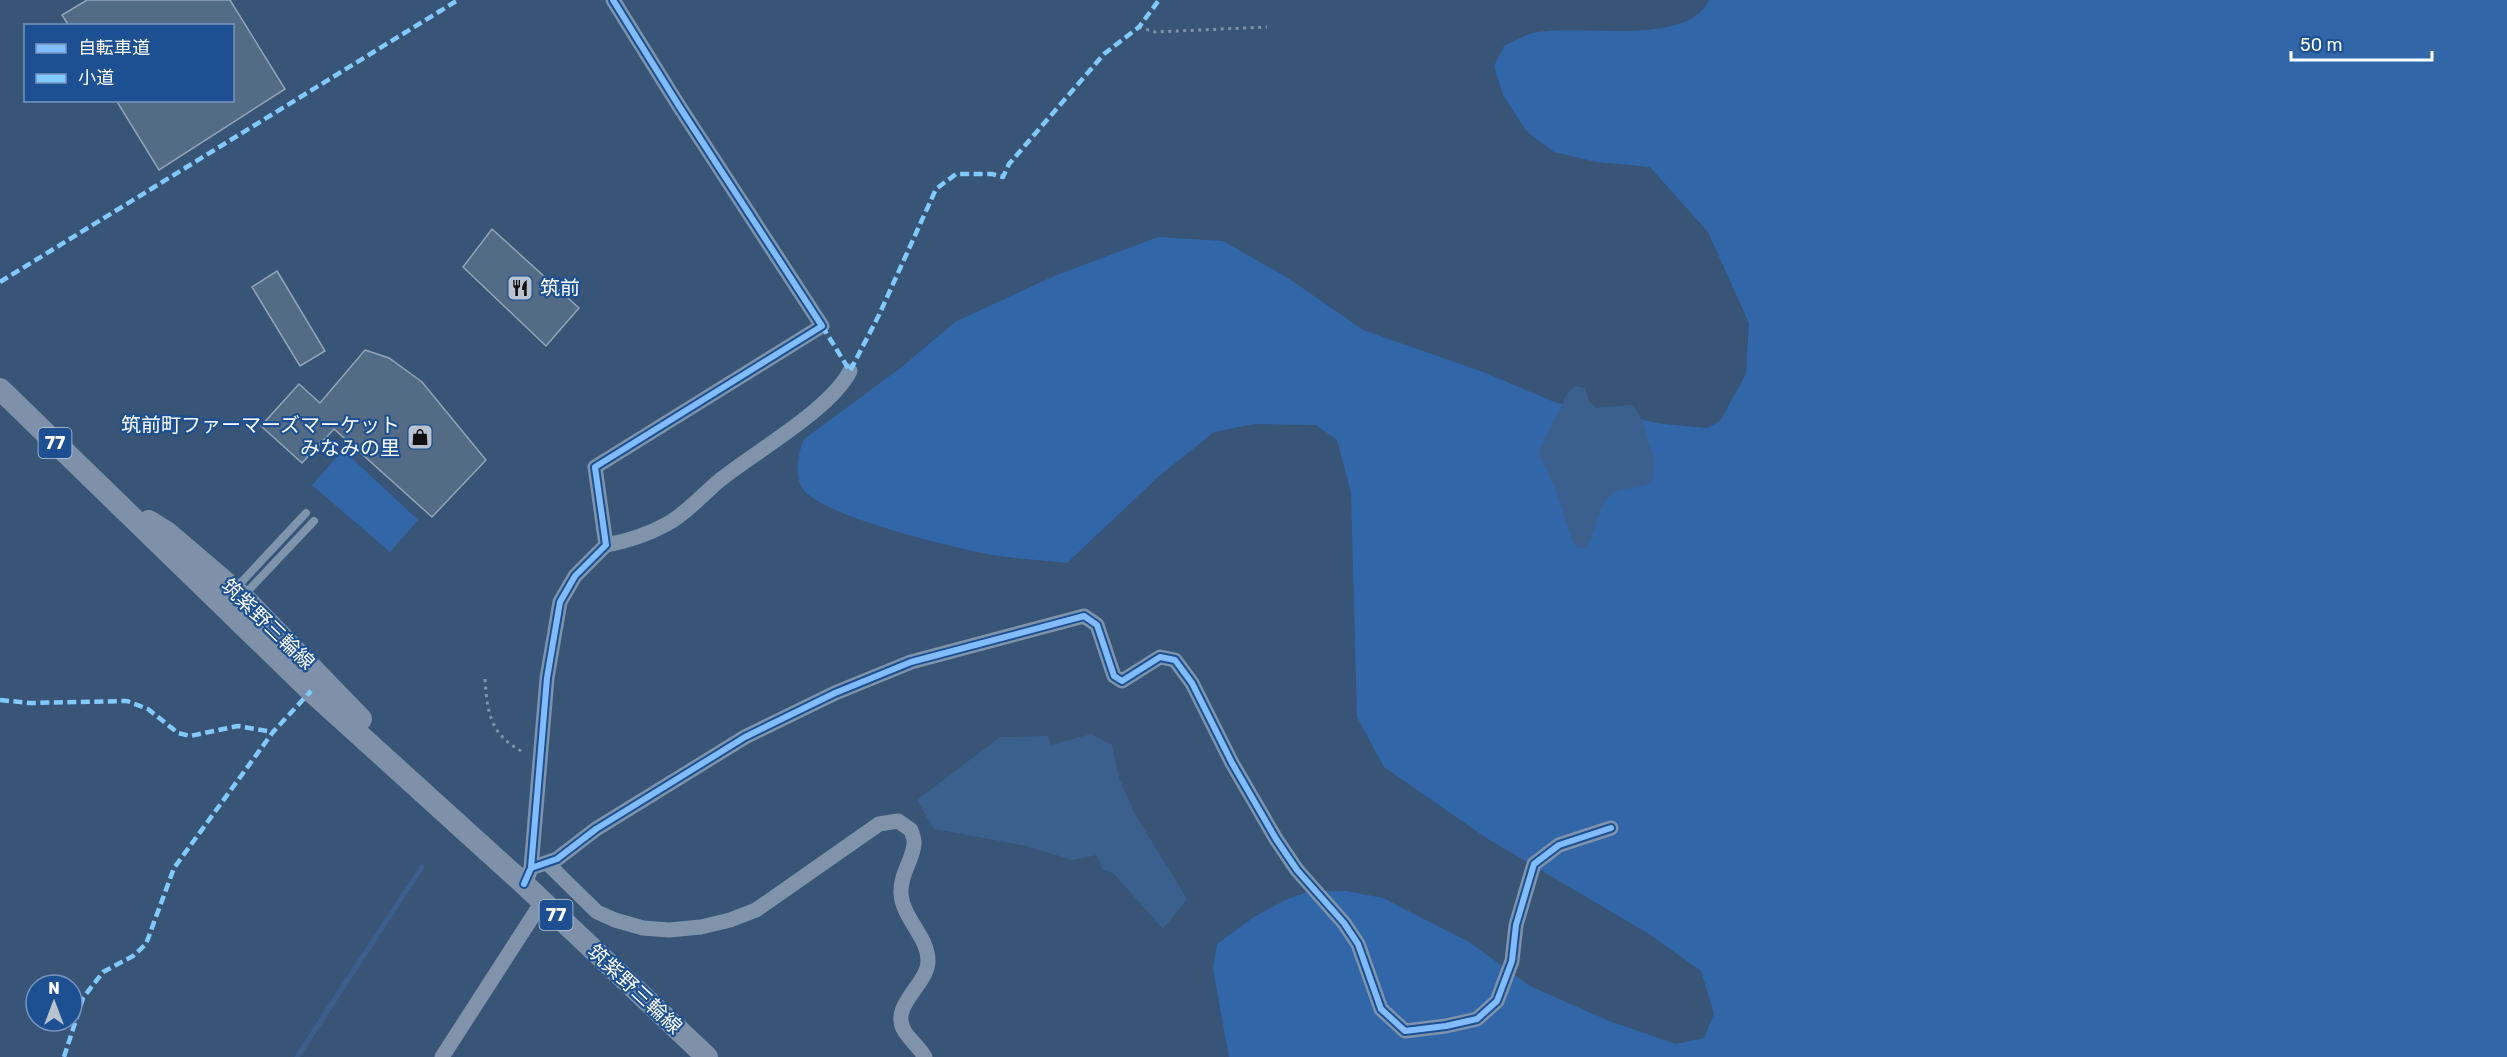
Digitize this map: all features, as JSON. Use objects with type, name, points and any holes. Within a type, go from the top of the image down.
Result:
[{"type":"main road","name":"筑紫野三輪線","points":[[0,389],[110,498],[230,596],[364,723],[403,775]]},
{"type":"main road","name":"筑紫野三輪線","points":[[230,596],[311,691],[403,775],[528,876],[542,902],[707,1057]]},
{"type":"street","points":[[606,545],[595,467],[822,326],[613,0]]},
{"type":"street","points":[[528,876],[547,678],[560,602],[575,576],[606,545],[632,541],[669,524],[720,480],[826,402],[844,383],[850,371]]},
{"type":"street","points":[[528,876],[557,860],[596,829],[745,737],[835,693],[911,662],[1084,616],[1097,625],[1114,676],[1122,681],[1160,657],[1174,660],[1192,683],[1232,763],[1276,839],[1298,870],[1344,923],[1358,944],[1381,1009],[1405,1031],[1478,1019],[1497,1001],[1512,961],[1516,924],[1534,864],[1559,844],[1611,828]]},
{"type":"street","points":[[548,863],[597,912],[615,920],[643,928],[669,930],[701,927],[756,910],[879,824],[898,821],[911,830],[914,844],[902,876],[901,893],[906,911],[924,945],[928,960],[926,974],[907,999],[902,1014],[904,1030],[918,1044],[925,1057]]},
{"type":"street","points":[[442,1057],[542,902]]},
{"type":"lane","points":[[230,596],[306,513]]},
{"type":"lane","points":[[230,596],[314,521]]},
{"type":"path","points":[[1139,27],[1155,32],[1267,27]]},
{"type":"path","points":[[485,680],[486,704],[493,726],[506,741],[522,752],[540,759]]},
{"type":"shaded area","points":[[1709,0],[2507,0],[2507,1057],[1229,1057],[1213,969],[1217,944],[1254,917],[1285,900],[1310,891],[1346,891],[1383,898],[1469,942],[1530,986],[1609,1021],[1676,1044],[1704,1038],[1714,1014],[1701,971],[1649,934],[1488,839],[1384,767],[1357,717],[1351,493],[1337,440],[1316,425],[1254,424],[1214,432],[1158,477],[1067,563],[993,555],[889,529],[832,508],[812,497],[801,486],[798,469],[803,440],[903,366],[955,322],[1054,276],[1158,237],[1223,241],[1288,278],[1363,330],[1483,372],[1557,403],[1664,424],[1707,428],[1720,421],[1746,374],[1749,323],[1708,232],[1650,167],[1596,162],[1554,152],[1527,132],[1503,95],[1494,66],[1504,46],[1530,34],[1553,31],[1656,29],[1679,24],[1697,15]]},
{"type":"shaded area","points":[[1575,386],[1585,388],[1589,401],[1597,408],[1630,405],[1635,408],[1643,423],[1654,458],[1653,480],[1643,486],[1620,490],[1605,502],[1586,549],[1577,547],[1573,543],[1555,488],[1538,453],[1567,394]]},
{"type":"shaded area","points":[[343,450],[418,520],[390,552],[312,485]]},
{"type":"shaded area","points":[[1091,734],[1112,745],[1119,778],[1135,814],[1187,899],[1163,929],[1114,874],[1102,869],[1097,855],[1073,860],[1022,845],[934,829],[917,800],[1000,737],[1048,736],[1051,745]]},
{"type":"building","points":[[87,0],[230,0],[285,89],[159,170],[117,102],[234,102],[234,24],[68,24],[62,15]]},
{"type":"building","points":[[492,229],[579,308],[546,346],[463,267]]},
{"type":"building","points":[[277,271],[325,351],[300,366],[252,287]]},
{"type":"building","points":[[365,350],[389,358],[422,382],[486,460],[432,517],[334,429],[302,463],[261,426],[299,384],[320,403]]},
{"type":"waterway","points":[[297,1057],[422,867]]},
{"type":"marked path","points":[[0,282],[458,0]]},
{"type":"marked path","points":[[822,326],[850,371],[879,315],[936,189],[956,174],[992,174],[1003,177],[1009,164],[1104,54],[1139,27],[1159,0]]},
{"type":"marked path","points":[[64,1057],[83,998],[103,972],[133,956],[146,944],[174,868],[273,732],[311,691]]},
{"type":"marked path","points":[[0,700],[30,703],[127,701],[148,709],[178,733],[190,736],[238,726],[273,732]]},
{"type":"cycle path","points":[[524,884],[531,868],[547,678],[560,602],[575,576],[606,545],[595,467],[822,326],[613,0]]},
{"type":"cycle path","points":[[531,868],[557,859],[596,829],[745,737],[835,693],[911,662],[1084,616],[1097,625],[1114,676],[1122,681],[1160,657],[1175,660],[1192,683],[1232,763],[1276,839],[1297,870],[1344,923],[1358,944],[1381,1009],[1405,1031],[1446,1026],[1477,1019],[1497,1001],[1512,961],[1516,925],[1534,864],[1559,845],[1611,828]]},
{"type":"place","name":"筑前","points":[[520,288]]},
{"type":"place","name":"筑前町ファーマーズマーケット みなみの里","points":[[420,437]]}]
